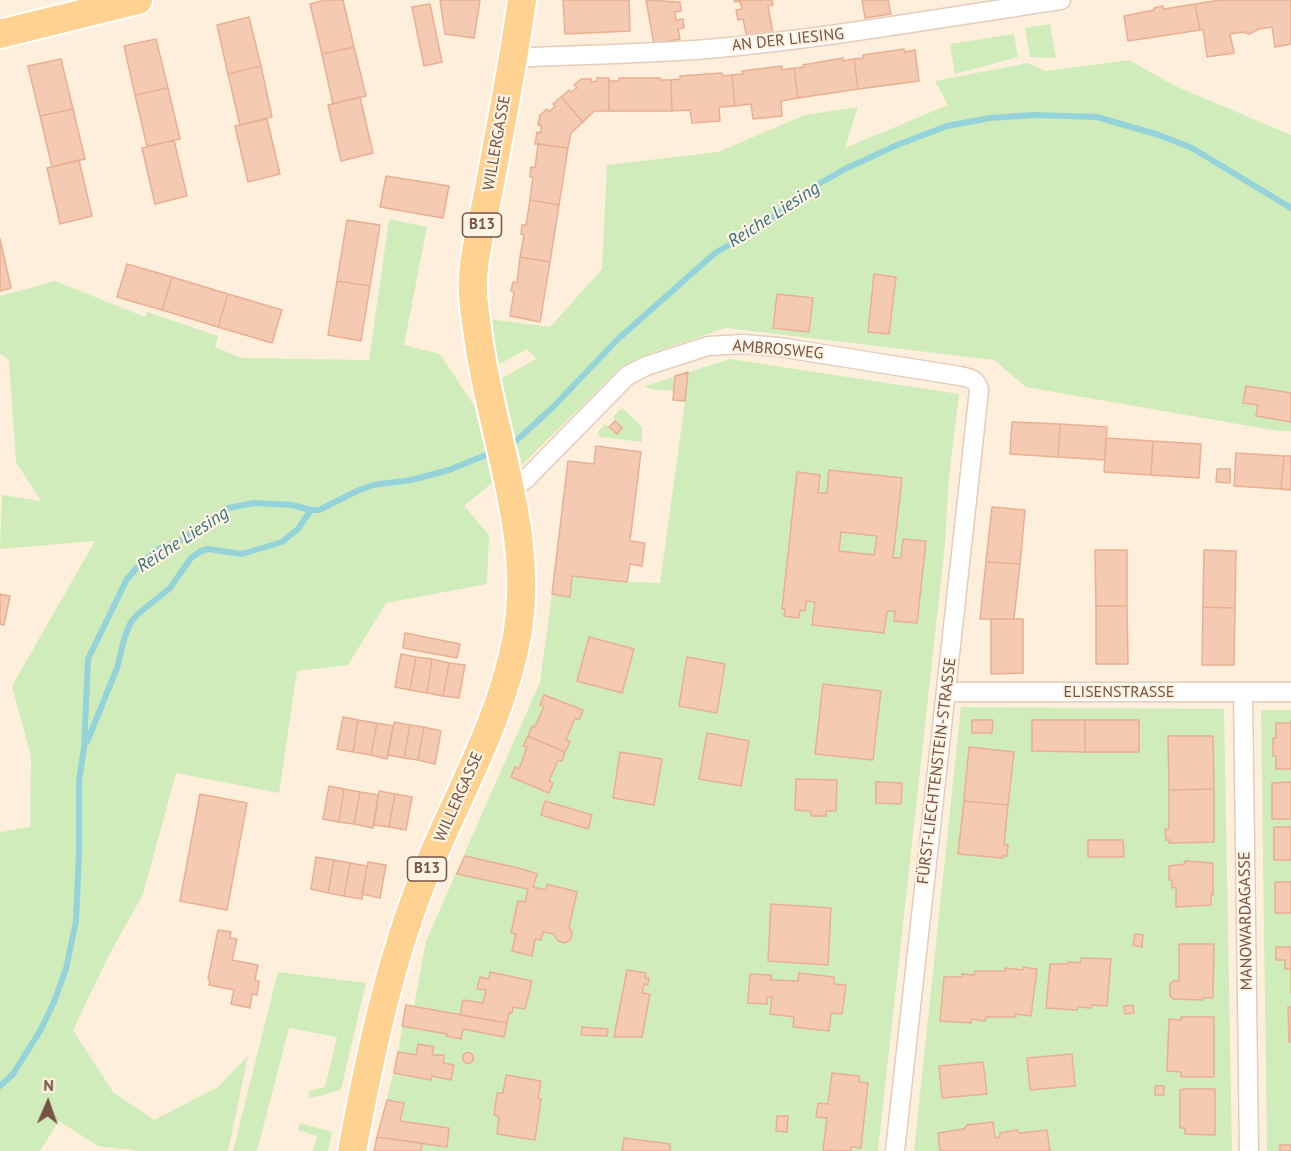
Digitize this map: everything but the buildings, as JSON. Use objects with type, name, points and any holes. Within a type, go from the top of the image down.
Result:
[{"type":"main road","points":[[0,34],[138,0]]},
{"type":"main road","name":"WILLERGASSE","points":[[352,1151],[376,1039],[402,939],[431,859],[494,721],[518,633],[521,595],[516,520],[483,373],[472,282],[522,0]]},
{"type":"street","name":"AN DER LIESING","points":[[513,58],[695,50],[860,32],[1061,0]]},
{"type":"street","name":"AMBROSWEG","points":[[509,482],[526,479],[627,376],[646,366],[708,346],[743,344],[779,347],[960,376],[972,379],[978,384],[979,390]]},
{"type":"street","name":"FÜRST-LIECHTENSTEIN-STRASSE","points":[[895,1151],[979,390]]},
{"type":"street","name":"ELISENSTRASSE","points":[[946,692],[1291,692]]},
{"type":"street","name":"MANOWARDAGASSE","points":[[1243,692],[1249,1151]]},
{"type":"green space","points":[[1050,24],[1056,58],[1030,57],[1025,28]]},
{"type":"green space","points":[[1014,34],[1018,57],[955,74],[950,44]]},
{"type":"green space","points":[[1129,60],[1175,86],[1291,135],[1291,431],[1278,431],[1026,387],[994,360],[726,328],[651,353],[621,367],[522,465],[501,379],[536,359],[527,349],[498,365],[489,319],[550,327],[602,269],[607,165],[718,152],[805,115],[858,107],[845,148],[948,105],[935,81],[1028,63],[1046,71]]},
{"type":"green space","points":[[389,219],[427,227],[404,345],[440,354],[475,407],[492,483],[464,506],[489,535],[487,584],[386,603],[348,665],[297,671],[279,793],[176,773],[143,894],[107,959],[73,1030],[113,1092],[154,1120],[218,1087],[248,1056],[228,1151],[139,1151],[98,1146],[59,1121],[40,1151],[0,1151],[0,832],[30,827],[31,756],[12,686],[95,541],[0,549],[2,495],[41,501],[16,462],[9,360],[0,354],[0,296],[55,281],[145,317],[147,312],[218,336],[215,347],[242,358],[369,360]]},
{"type":"green space","points":[[730,359],[959,394],[949,478],[945,544],[878,1151],[375,1151],[398,1052],[406,1005],[414,1006],[426,941],[540,682],[552,594],[570,596],[572,576],[660,583],[685,402],[673,400],[673,391],[650,389],[645,386]]},
{"type":"green space","points":[[622,408],[642,427],[642,442],[601,437],[597,433],[605,424],[617,433],[622,427],[615,421],[614,416]]},
{"type":"green space","points":[[961,707],[1224,709],[1232,1151],[914,1151]]},
{"type":"green space","points":[[1261,710],[1291,710],[1291,1151],[1267,1151]]},
{"type":"green space","points":[[278,972],[366,983],[341,1089],[309,1098],[309,1091],[325,1087],[337,1037],[289,1028],[257,1151],[233,1151]]},
{"type":"green space","points":[[300,1123],[332,1132],[328,1151],[313,1151],[317,1136],[298,1130]]},
{"type":"waterway","name":"Reiche Liesing","points":[[508,445],[517,440],[553,407],[618,339],[715,253],[754,231],[815,186],[845,169],[897,145],[947,126],[990,118],[1034,115],[1097,117],[1159,135],[1192,148],[1291,208]]},
{"type":"waterway","name":"Reiche Liesing","points":[[0,1086],[13,1074],[40,1031],[66,969],[76,921],[79,781],[84,748],[88,659],[127,579],[142,562],[160,548],[181,540],[228,508],[254,503],[292,505],[319,510],[373,485],[411,480],[449,470],[493,452]]},
{"type":"waterway","name":"Reiche Liesing","points":[[87,742],[117,668],[131,622],[170,588],[191,558],[208,549],[242,554],[282,542],[298,529],[311,510]]}]
